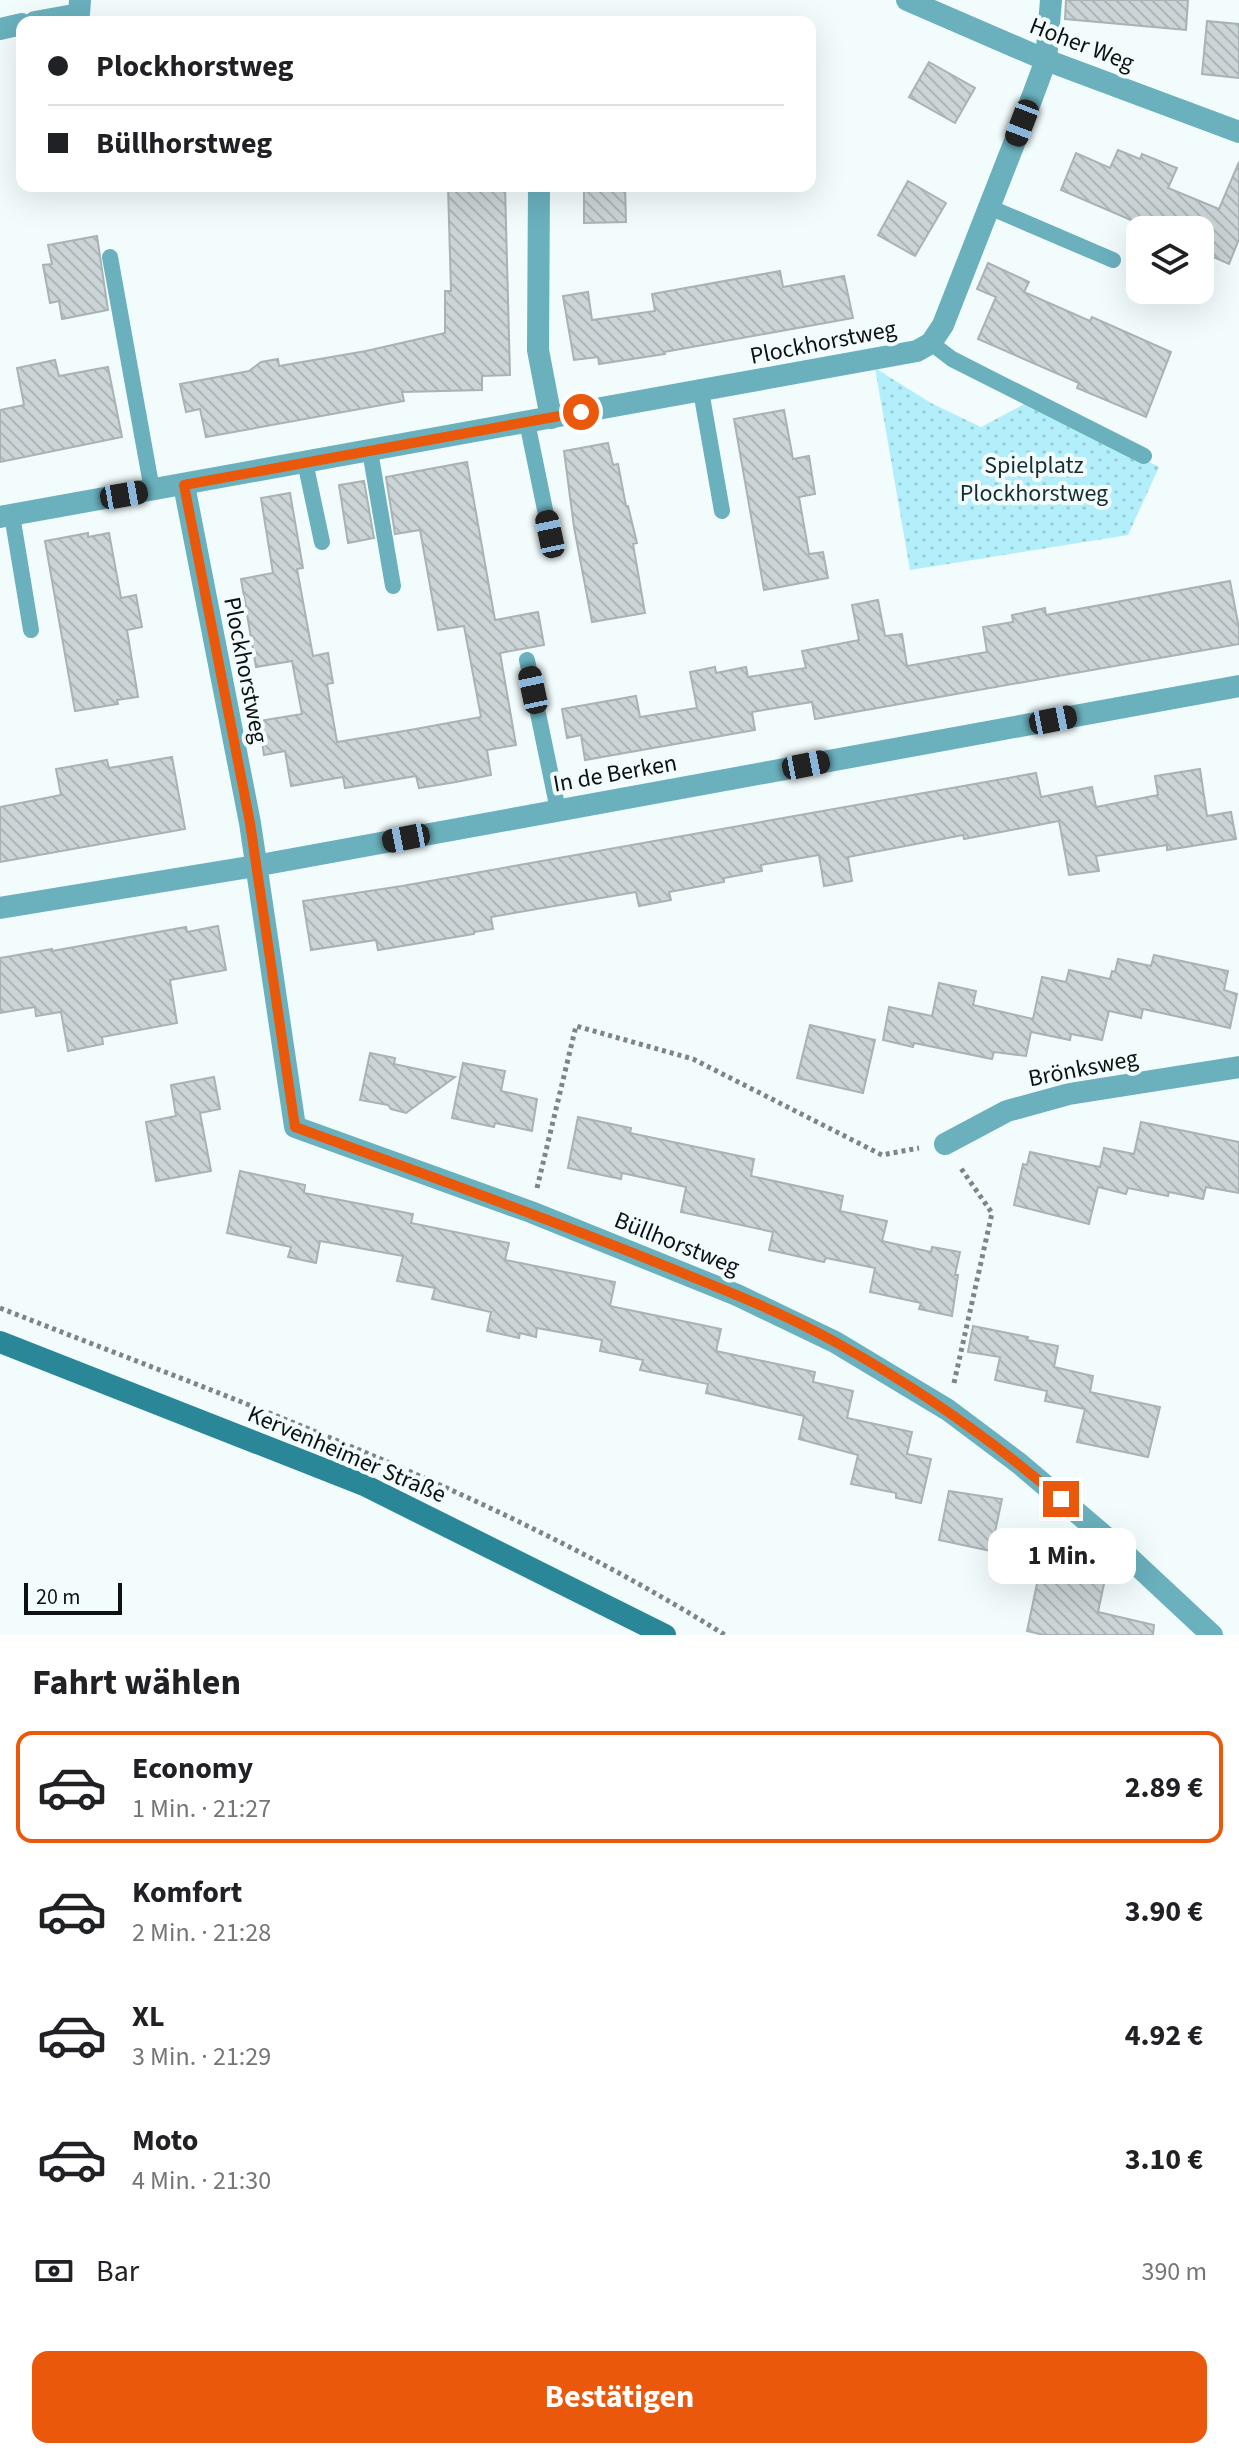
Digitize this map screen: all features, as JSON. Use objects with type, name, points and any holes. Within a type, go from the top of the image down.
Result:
[{"type":"main road","name":"Kervenheimer Straße","points":[[0,1342],[364,1485],[665,1635]]},
{"type":"street","name":"Hoher Weg","points":[[907,0],[1046,60],[1239,132]]},
{"type":"street","name":"Plockhorstweg","points":[[6,516],[917,351],[931,343],[943,325],[1046,60],[1051,0]]},
{"type":"street","points":[[539,192],[538,350],[551,418]]},
{"type":"street","name":"Plockhorstweg","points":[[184,485],[250,823],[255,866]]},
{"type":"street","name":"In de Berken","points":[[0,908],[255,866],[1239,686]]},
{"type":"street","name":"Büllhorstweg","points":[[255,866],[295,1127],[531,1212],[737,1295],[821,1335],[948,1410],[1020,1464],[1122,1551],[1212,1635]]},
{"type":"street","name":"Brönksweg","points":[[945,1144],[1007,1111],[1069,1094],[1239,1067]]},
{"type":"lane","points":[[989,207],[1113,260]]},
{"type":"lane","points":[[110,257],[152,490]]},
{"type":"lane","points":[[931,343],[952,359],[1144,456]]},
{"type":"lane","points":[[701,391],[722,511]]},
{"type":"lane","points":[[527,422],[550,534]]},
{"type":"lane","points":[[370,451],[393,586]]},
{"type":"lane","points":[[305,462],[322,542]]},
{"type":"lane","points":[[6,516],[31,630]]},
{"type":"lane","points":[[527,660],[558,810]]},
{"type":"path","points":[[531,1212],[576,1026],[693,1059],[882,1155],[945,1144],[992,1213],[948,1410]]},
{"type":"green space","name":"Spielplatz Plockhorstweg","points":[[875,368],[931,403],[981,427],[1032,400],[1159,467],[1128,535],[910,570]]},
{"type":"building","points":[[1066,0],[1188,0],[1186,30],[1065,19]]},
{"type":"building","points":[[1207,21],[1239,24],[1239,78],[1202,74]]},
{"type":"building","points":[[929,62],[975,88],[955,123],[909,97]]},
{"type":"building","points":[[1118,150],[1140,159],[1142,154],[1177,168],[1168,188],[1219,209],[1239,162],[1239,239],[1229,264],[1214,257],[1214,216],[1126,218],[1061,190],[1076,153],[1110,168]]},
{"type":"building","points":[[908,181],[946,203],[915,256],[878,235]]},
{"type":"building","points":[[448,192],[505,192],[510,375],[482,376],[482,390],[402,392],[404,401],[206,437],[200,409],[186,412],[180,384],[249,371],[261,362],[278,359],[279,366],[445,333],[445,291],[451,291]]},
{"type":"building","points":[[584,192],[625,192],[626,222],[584,223]]},
{"type":"building","points":[[97,236],[108,310],[62,319],[59,301],[50,303],[43,265],[52,264],[48,245]]},
{"type":"building","points":[[988,263],[1029,282],[1024,292],[1090,321],[1092,317],[1171,352],[1146,417],[1077,388],[1079,383],[978,339],[996,297],[977,289]]},
{"type":"building","points":[[780,271],[783,287],[844,276],[853,318],[599,364],[598,357],[574,360],[563,296],[588,292],[592,320],[655,311],[652,294]]},
{"type":"building","points":[[55,360],[59,376],[108,367],[122,437],[0,462],[0,410],[24,405],[17,368]]},
{"type":"building","points":[[784,410],[793,459],[809,456],[815,494],[799,497],[809,554],[823,552],[828,578],[764,590],[734,419]]},
{"type":"building","points":[[608,443],[613,465],[618,464],[637,543],[633,544],[645,613],[592,622],[574,527],[564,451]]},
{"type":"building","points":[[467,462],[495,620],[538,612],[544,645],[500,653],[516,745],[487,750],[491,775],[456,782],[419,788],[416,776],[345,788],[343,777],[291,786],[285,751],[264,755],[259,721],[302,714],[292,661],[256,667],[241,579],[273,573],[261,498],[290,493],[303,568],[297,569],[313,656],[328,653],[333,683],[327,684],[337,742],[410,730],[481,717],[464,626],[438,630],[420,530],[395,534],[386,477]]},
{"type":"building","points":[[364,481],[374,538],[348,543],[339,485]]},
{"type":"building","points":[[88,533],[88,537],[109,533],[121,598],[136,595],[142,627],[127,630],[138,697],[117,700],[118,704],[75,711],[45,541]]},
{"type":"building","points":[[1230,581],[1239,644],[815,719],[812,702],[752,712],[755,730],[585,760],[581,735],[567,738],[562,709],[636,696],[640,717],[697,708],[690,672],[715,667],[716,673],[746,667],[748,677],[806,668],[802,651],[859,640],[852,605],[878,600],[885,636],[902,634],[907,666],[987,652],[983,627],[1013,622],[1012,615],[1045,608],[1046,615]]},
{"type":"building","points":[[172,757],[185,829],[0,862],[0,807],[61,795],[56,769],[107,760],[109,768]]},
{"type":"building","points":[[1200,769],[1207,816],[1231,812],[1236,839],[1167,850],[1167,845],[1096,856],[1099,871],[1069,875],[1059,821],[848,857],[852,881],[824,886],[819,855],[761,865],[762,871],[669,892],[671,900],[639,906],[636,892],[491,917],[493,929],[474,934],[378,950],[376,940],[311,950],[303,901],[1036,773],[1041,797],[1092,787],[1096,807],[1158,795],[1155,776]]},
{"type":"building","points":[[218,926],[226,970],[170,980],[177,1023],[102,1037],[103,1044],[68,1051],[61,1012],[36,1016],[35,1007],[0,1013],[0,958],[186,927],[187,932]]},
{"type":"building","points":[[1154,955],[1228,971],[1224,990],[1237,994],[1230,1028],[1143,1009],[1141,1018],[1109,1011],[1102,1040],[1071,1034],[1070,1040],[1031,1032],[1026,1056],[994,1052],[992,1059],[883,1040],[889,1007],[932,1016],[939,983],[976,991],[973,1005],[1033,1019],[1042,977],[1066,982],[1069,970],[1110,979],[1118,959],[1151,966]]},
{"type":"building","points":[[810,1025],[875,1040],[863,1093],[797,1078]]},
{"type":"building","points":[[370,1053],[395,1058],[394,1064],[455,1077],[406,1113],[391,1109],[388,1105],[360,1100]]},
{"type":"building","points":[[463,1063],[505,1071],[501,1091],[537,1099],[532,1131],[452,1118]]},
{"type":"building","points":[[214,1077],[220,1109],[200,1113],[211,1171],[156,1181],[146,1122],[176,1116],[171,1085]]},
{"type":"building","points":[[578,1117],[631,1128],[630,1133],[754,1159],[751,1176],[843,1196],[840,1211],[887,1221],[882,1241],[931,1252],[932,1247],[960,1252],[952,1316],[919,1309],[921,1303],[870,1292],[875,1268],[826,1258],[824,1262],[769,1250],[773,1232],[681,1212],[686,1187],[622,1173],[621,1179],[568,1168]]},
{"type":"building","points":[[1141,1122],[1239,1142],[1239,1193],[1206,1187],[1203,1199],[1128,1188],[1126,1194],[1098,1187],[1089,1224],[1014,1205],[1023,1164],[1027,1165],[1030,1152],[1100,1167],[1104,1148],[1134,1154]]},
{"type":"building","points":[[240,1171],[305,1185],[304,1193],[413,1214],[411,1223],[509,1243],[505,1260],[615,1282],[610,1306],[721,1329],[716,1351],[815,1372],[813,1382],[853,1391],[847,1418],[912,1432],[907,1454],[931,1459],[921,1503],[896,1498],[896,1493],[851,1484],[858,1455],[799,1439],[804,1416],[706,1393],[708,1384],[640,1370],[643,1360],[600,1351],[602,1340],[537,1328],[536,1337],[520,1333],[519,1338],[487,1331],[491,1312],[432,1299],[435,1288],[397,1281],[403,1256],[320,1241],[316,1263],[288,1257],[291,1247],[227,1233]]},
{"type":"building","points":[[973,1326],[1058,1346],[1054,1367],[1093,1376],[1090,1392],[1160,1407],[1148,1457],[1077,1442],[1085,1409],[1045,1401],[1047,1391],[995,1380],[1000,1357],[968,1352]]},
{"type":"building","points":[[949,1491],[1002,1499],[991,1551],[939,1540]]},
{"type":"building","points":[[1041,1565],[1105,1579],[1098,1612],[1154,1625],[1153,1635],[1044,1635],[1027,1631]]},
{"type":"route","points":[[581,412],[184,485],[250,823],[295,1127],[531,1212],[737,1295],[835,1342],[948,1410],[1061,1499]]}]
